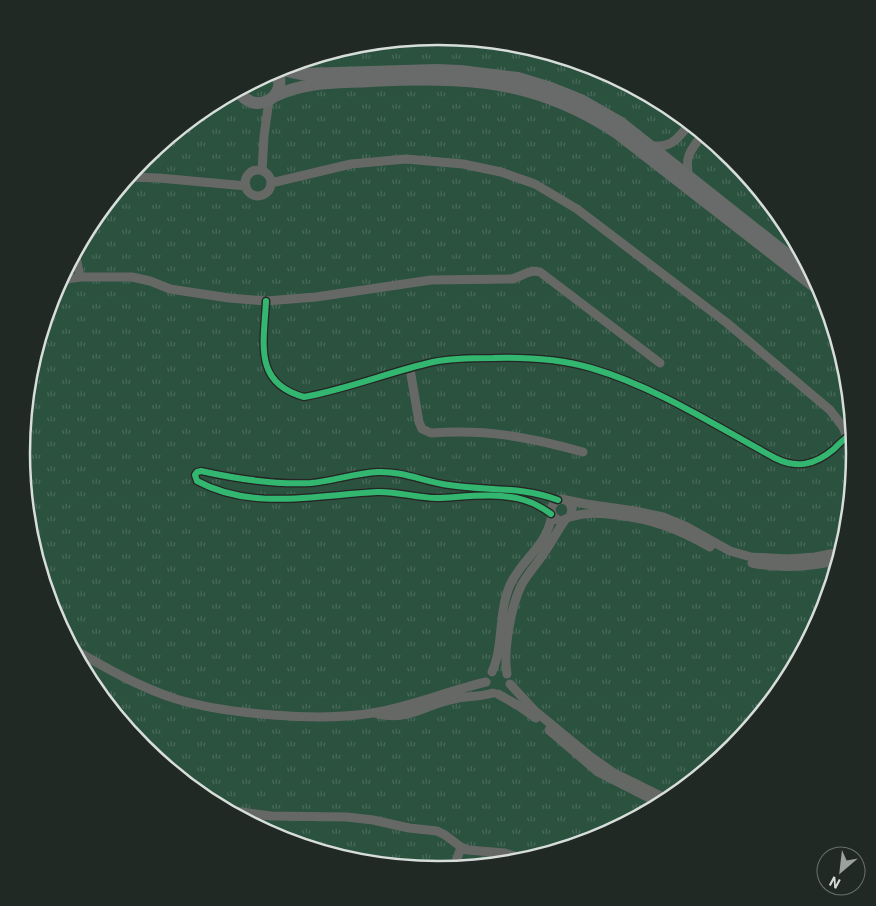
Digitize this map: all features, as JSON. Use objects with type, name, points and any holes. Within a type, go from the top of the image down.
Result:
[{"type":"street","points":[[293,72],[302,74],[460,71],[518,78],[551,88],[581,100],[621,123],[799,264]]},
{"type":"street","points":[[262,171],[264,136],[271,99],[280,84],[279,78]]},
{"type":"street","points":[[242,96],[255,103],[271,99],[294,88],[317,83],[418,79],[490,82],[513,86],[542,95],[580,111],[617,133],[808,281]]},
{"type":"street","points":[[649,145],[661,147],[672,144],[686,129]]},
{"type":"street","points":[[690,177],[687,168],[687,158],[699,140]]},
{"type":"street","points":[[271,184],[351,164],[406,159],[463,164],[501,172],[535,184],[577,209],[727,322],[830,410],[845,429]]},
{"type":"street","points":[[255,171],[262,171],[270,177],[271,184],[269,191],[262,196],[254,195],[250,193],[246,186],[246,178],[255,171]]},
{"type":"street","points":[[138,177],[246,186]]},
{"type":"street","points":[[77,263],[80,277]]},
{"type":"street","points":[[69,279],[132,277],[150,281],[170,289],[230,298],[266,300],[316,297],[431,280],[462,278],[511,279],[529,271],[536,271],[540,272],[660,363]]},
{"type":"street","points":[[266,300],[264,361],[272,378],[286,390],[304,397],[433,362],[494,358],[541,360],[590,368],[644,388],[775,458],[792,465],[808,464],[818,460],[845,439]]},
{"type":"street","points":[[410,369],[419,422],[426,431],[431,433],[470,431],[510,435],[583,452]]},
{"type":"street","points":[[652,800],[598,772],[525,702],[510,684],[507,674],[508,637],[517,594],[528,574],[545,552],[567,518],[572,510],[570,503],[540,494],[512,489],[446,485],[394,472],[369,472],[326,481],[296,483],[259,481],[201,471],[197,472],[195,475],[197,481],[214,489],[247,496],[302,499],[378,492],[426,498],[505,496],[527,501],[552,514],[558,520],[567,518],[584,513],[599,513],[655,521],[680,531],[723,553],[758,564],[792,566],[831,561]]},
{"type":"street","points":[[421,706],[450,691],[486,682],[496,661],[508,590],[519,571],[542,543],[549,529],[552,514],[551,507],[562,500],[663,517],[687,527],[730,551],[751,557],[788,559],[833,554]]},
{"type":"street","points":[[84,655],[141,685],[176,699],[202,705],[290,715],[331,716],[373,713],[496,694],[505,692],[510,684]]},
{"type":"street","points":[[492,672],[502,670],[507,674]]},
{"type":"street","points":[[486,682],[488,688],[496,694],[541,719],[602,765],[660,795]]},
{"type":"street","points":[[246,813],[271,816],[347,817],[373,820],[409,828],[437,831],[461,847],[475,851],[510,855]]},
{"type":"street","points":[[457,860],[461,847]]},
{"type":"green space","points":[[438,45],[465,46],[491,48],[544,59],[594,76],[618,87],[665,114],[707,146],[745,184],[762,205],[777,226],[804,273],[815,297],[832,347],[843,400],[846,453],[843,506],[832,559],[824,584],[815,609],[791,657],[777,680],[745,722],[707,760],[686,777],[665,792],[618,819],[594,830],[544,847],[491,858],[438,861],[411,860],[385,858],[332,847],[282,830],[258,819],[211,792],[190,777],[169,760],[131,722],[99,680],[85,657],[61,609],[52,584],[44,559],[33,506],[30,453],[31,426],[33,400],[44,347],[61,297],[72,273],[99,226],[114,205],[131,184],[169,146],[211,114],[234,100],[282,76],[307,67],[332,59],[385,48]]},
{"type":"cycle path","points":[[266,301],[264,346],[269,372],[276,382],[288,391],[304,397],[337,390],[440,361],[470,358],[530,358],[579,365],[615,376],[662,396],[783,461],[798,464],[813,462],[834,449],[845,438]]},
{"type":"cycle path","points":[[551,514],[528,501],[504,496],[437,498],[377,492],[285,499],[240,496],[218,490],[197,481],[195,475],[201,471],[256,481],[311,483],[353,475],[387,472],[449,485],[517,491],[558,500]]}]
